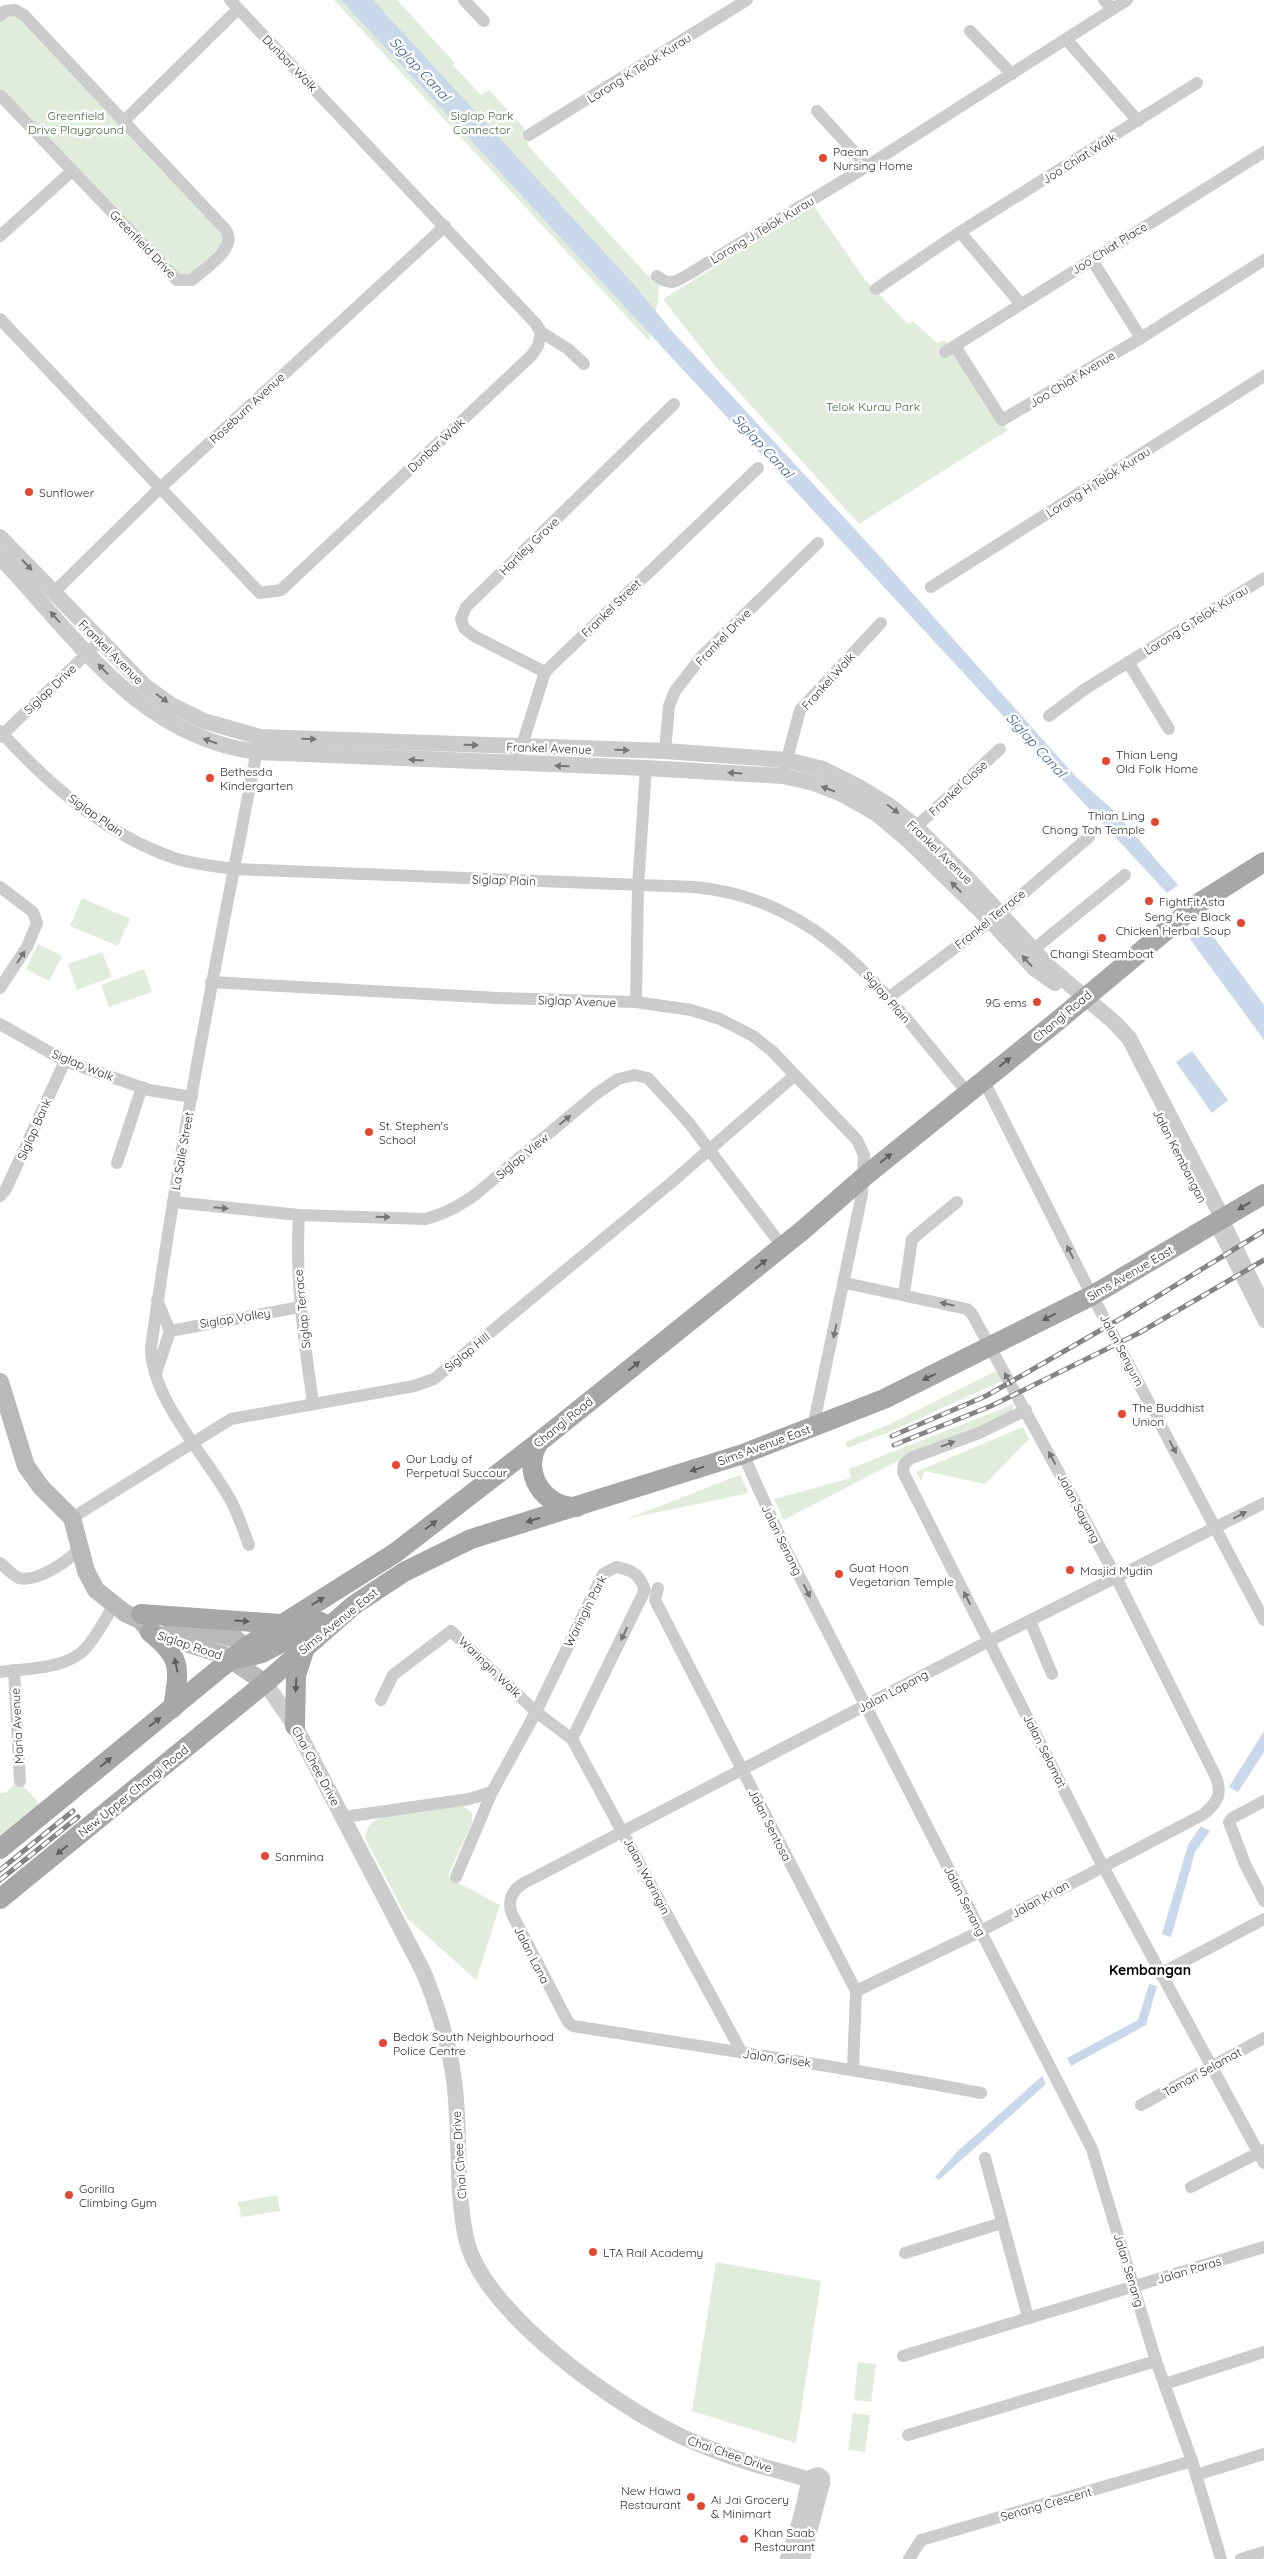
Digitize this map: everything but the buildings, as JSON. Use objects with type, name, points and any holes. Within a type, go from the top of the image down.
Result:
[{"type":"main road","name":"Changi Road","points":[[244,1654],[280,1624],[395,1553],[539,1442],[782,1246],[1199,903],[1264,862]]},
{"type":"main road","name":"Sims Avenue East","points":[[265,1683],[354,1605],[404,1572],[471,1539],[743,1454],[884,1399],[990,1348],[1092,1295],[1264,1194]]},
{"type":"main road","name":"Siglap Road","points":[[2,1390],[26,1466],[41,1487],[75,1516],[81,1547],[92,1584],[101,1596],[132,1616],[212,1650],[244,1654]]},
{"type":"main road","points":[[539,1442],[533,1454],[532,1464],[538,1487],[553,1501],[566,1506],[579,1506]]},
{"type":"main road","points":[[0,1849],[173,1708],[244,1654],[354,1605]]},
{"type":"main road","points":[[132,1616],[280,1624]]},
{"type":"main road","points":[[132,1616],[168,1647],[175,1658],[178,1674],[173,1708]]},
{"type":"main road","points":[[295,1726],[296,1675],[306,1646]]},
{"type":"main road","points":[[244,1654],[265,1683]]},
{"type":"main road","name":"New Upper Changi Road","points":[[0,1899],[265,1683]]},
{"type":"street","points":[[464,0],[484,21]]},
{"type":"street","name":"Lorong K Telok Kurau","points":[[530,135],[747,0]]},
{"type":"street","name":"Lorong J Telok Kurau","points":[[656,276],[666,283],[679,280],[867,166],[1012,74],[1066,39],[1109,4],[1127,0]]},
{"type":"street","points":[[125,120],[234,4]]},
{"type":"street","name":"Dunbar Walk","points":[[0,319],[260,593],[281,590],[532,355],[538,346],[541,332],[536,324],[234,4]]},
{"type":"street","name":"Greenfield Drive","points":[[0,16],[5,11],[15,10],[24,15],[125,120],[226,230],[230,237],[227,248],[192,280],[184,282],[178,280],[0,95]]},
{"type":"street","points":[[970,31],[1012,74]]},
{"type":"street","points":[[1066,39],[1138,121]]},
{"type":"street","name":"Joo Chiat Walk","points":[[876,289],[960,232],[1197,83]]},
{"type":"street","points":[[818,111],[867,166]]},
{"type":"street","name":"Joo Chiat Place","points":[[1002,420],[951,348],[1020,303],[1264,152]]},
{"type":"street","points":[[0,236],[72,171]]},
{"type":"street","name":"Roseburn Avenue","points":[[53,593],[159,488],[445,226]]},
{"type":"street","points":[[960,232],[1020,303]]},
{"type":"street","points":[[1092,260],[1141,338]]},
{"type":"street","name":"Joo Chiat Avenue","points":[[1002,420],[1141,338],[1264,260]]},
{"type":"street","points":[[541,332],[568,349],[584,364]]},
{"type":"street","name":"Lorong H Telok Kurau","points":[[931,588],[1264,376]]},
{"type":"street","name":"Hartley Grove","points":[[544,672],[464,628],[461,619],[466,607],[674,404]]},
{"type":"street","name":"Frankel Street","points":[[517,764],[544,672],[758,468]]},
{"type":"street","name":"Frankel Avenue","points":[[0,537],[133,675],[173,706],[259,745],[521,747],[665,751],[786,760],[823,769],[859,787],[890,806],[916,827],[995,917],[1036,969],[1081,1000]]},
{"type":"street","name":"Frankel Drive","points":[[665,751],[669,706],[675,691],[704,655],[818,543]]},
{"type":"street","name":"Frankel Avenue","points":[[0,557],[118,685],[164,721],[212,742],[517,764],[646,768],[783,776],[814,783],[842,794],[877,814],[907,839],[1034,949],[1081,1000]]},
{"type":"street","name":"Lorong G Telok Kurau","points":[[1049,716],[1085,689],[1264,578]]},
{"type":"street","name":"Frankel Walk","points":[[783,776],[800,710],[881,623]]},
{"type":"street","name":"Siglap Drive","points":[[1,734],[100,641]]},
{"type":"street","points":[[1128,662],[1169,729]]},
{"type":"street","name":"Siglap Plain","points":[[1,734],[43,775],[114,830],[174,858],[234,869],[728,890],[771,905],[828,939],[871,978],[967,1092]]},
{"type":"street","name":"La Salle Street","points":[[249,1545],[231,1500],[193,1443],[155,1377],[151,1348],[173,1202],[211,982],[259,745]]},
{"type":"street","name":"Frankel Close","points":[[916,827],[1000,749]]},
{"type":"street","points":[[636,1002],[638,886],[646,768]]},
{"type":"street","name":"Frankel Terrace","points":[[888,998],[995,917],[1089,837]]},
{"type":"street","points":[[1034,949],[1125,875]]},
{"type":"street","points":[[0,887],[34,912],[37,923],[27,947],[0,988]]},
{"type":"street","name":"Siglap Avenue","points":[[211,982],[499,998],[636,1002],[691,1010],[720,1019],[752,1036],[772,1051],[857,1140],[864,1155],[865,1176]]},
{"type":"street","name":"Jalan Kembangan","points":[[1081,1000],[1114,1022],[1129,1038],[1219,1221],[1264,1322]]},
{"type":"street","name":"Siglap Walk","points":[[0,1024],[65,1061],[142,1087],[192,1096]]},
{"type":"street","name":"Siglap Bank","points":[[0,1196],[6,1189],[65,1061]]},
{"type":"street","name":"Siglap View","points":[[173,1202],[299,1215],[425,1219],[444,1214],[457,1208],[476,1194],[596,1094],[626,1076],[641,1075],[648,1078],[710,1150],[782,1246]]},
{"type":"street","name":"Siglap Hill","points":[[75,1516],[231,1419],[414,1386],[434,1379],[710,1150],[795,1075]]},
{"type":"street","name":"Jalan Senyum","points":[[983,1079],[1092,1295],[1264,1620]]},
{"type":"street","points":[[117,1163],[142,1087]]},
{"type":"street","points":[[814,1427],[845,1283],[865,1176]]},
{"type":"street","points":[[904,1294],[912,1239],[956,1202]]},
{"type":"street","name":"Siglap Terrace","points":[[299,1215],[296,1256],[300,1307],[313,1403]]},
{"type":"street","name":"Jalan Kembangan","points":[[1219,1221],[1264,1302]]},
{"type":"street","name":"Jalan Sayang","points":[[845,1283],[967,1308],[1026,1410],[1116,1578],[1215,1775],[1220,1792],[1218,1799]]},
{"type":"street","points":[[155,1377],[170,1331],[157,1300]]},
{"type":"street","name":"Siglap Valley","points":[[170,1331],[300,1307]]},
{"type":"street","name":"Jalan Selamat","points":[[1026,1410],[979,1433],[911,1458],[904,1464],[903,1472],[1102,1866],[1210,2067],[1262,2155],[1191,2187]]},
{"type":"street","name":"Jalan Senang","points":[[743,1454],[785,1548],[1092,2149],[1156,2361],[1192,2462],[1221,2559]]},
{"type":"street","name":"Jalan Lapang","points":[[524,1883],[624,1833],[989,1641],[1264,1503]]},
{"type":"street","points":[[0,1563],[17,1577],[32,1578],[71,1558],[81,1547]]},
{"type":"street","name":"Waringin Park","points":[[456,1877],[492,1792],[536,1712],[603,1574],[616,1567],[630,1569],[639,1576],[645,1590],[572,1739]]},
{"type":"street","name":"Jalan Sentosa","points":[[658,1588],[655,1600],[856,1991],[853,2069]]},
{"type":"street","name":"Maria Avenue","points":[[0,1672],[64,1662],[81,1653],[132,1616]]},
{"type":"street","points":[[1030,1621],[1052,1674]]},
{"type":"street","name":"Waringin Walk","points":[[381,1700],[393,1675],[451,1631],[536,1712]]},
{"type":"street","name":"Maria Avenue","points":[[14,1670],[20,1781]]},
{"type":"street","name":"Chai Chee Drive","points":[[265,1683],[295,1726],[344,1817],[423,1971],[434,2000],[454,2079],[458,2155],[466,2239],[473,2260],[493,2293],[518,2321],[569,2364],[624,2403],[686,2439],[750,2463],[814,2482]]},
{"type":"street","name":"Jalan Waringin","points":[[536,1712],[572,1739],[742,2053]]},
{"type":"street","points":[[344,1817],[476,1798],[492,1792]]},
{"type":"street","name":"Jalan Krian","points":[[856,1991],[980,1931],[1204,1814],[1218,1799]]},
{"type":"street","points":[[1264,1801],[1232,1818],[1229,1822],[1245,1864],[1264,1901]]},
{"type":"street","name":"Jalan Lana","points":[[524,1883],[512,1895],[511,1912],[568,2022],[573,2026]]},
{"type":"street","points":[[1160,1974],[1264,1919]]},
{"type":"street","name":"Jalan Grisek","points":[[573,2026],[853,2069],[981,2093]]},
{"type":"street","name":"Taman Selamat","points":[[1141,2105],[1264,2038]]},
{"type":"street","points":[[985,2158],[1028,2317]]},
{"type":"street","points":[[905,2253],[1002,2223]]},
{"type":"street","name":"Jalan Paras","points":[[903,2356],[1264,2247]]},
{"type":"street","points":[[1165,2384],[1264,2352]]},
{"type":"street","points":[[908,2435],[1156,2361]]},
{"type":"street","points":[[1196,2475],[1264,2454]]},
{"type":"street","name":"Senang Crescent","points":[[908,2559],[921,2540],[1192,2462]]},
{"type":"street","points":[[788,2559],[814,2482]]},
{"type":"street","points":[[802,2559],[814,2482]]},
{"type":"street","points":[[1241,2559],[1264,2552]]},
{"type":"green space","name":"Siglap Park Connector","points":[[334,0],[397,0],[455,63],[453,65],[481,95],[489,90],[524,128],[529,147],[648,276],[653,274],[659,280],[658,302],[649,341]]},
{"type":"green space","name":"Greenfield Drive Playground","points":[[15,10],[230,241],[184,282],[0,95],[0,16]]},
{"type":"green space","name":"Telok Kurau Park","points":[[814,206],[865,280],[908,324],[913,321],[937,343],[945,340],[1008,430],[859,524],[716,367],[663,299]]},
{"type":"green space","points":[[82,898],[130,919],[118,946],[70,926]]},
{"type":"green space","points":[[38,944],[62,956],[49,981],[26,969]]},
{"type":"green space","points":[[102,952],[112,977],[77,990],[68,964]]},
{"type":"green space","points":[[144,969],[152,992],[109,1007],[101,985]]},
{"type":"green space","points":[[997,1372],[1002,1381],[894,1430],[848,1448],[845,1442],[890,1424]]},
{"type":"green space","points":[[1014,1404],[1012,1413],[901,1459],[784,1520],[774,1499],[851,1478],[849,1469]]},
{"type":"green space","points":[[1023,1427],[1029,1439],[985,1484],[925,1471],[921,1481],[916,1472]]},
{"type":"green space","points":[[740,1475],[749,1493],[626,1519]]},
{"type":"green space","points":[[19,1781],[43,1808],[0,1843],[0,1793],[5,1793]]},
{"type":"green space","points":[[463,1806],[472,1813],[472,1823],[449,1873],[449,1878],[500,1905],[476,1980],[407,1918],[365,1838],[370,1825],[382,1817]]},
{"type":"green space","points":[[277,2195],[280,2211],[241,2217],[238,2202]]},
{"type":"green space","points":[[716,2262],[821,2281],[796,2443],[692,2411]]},
{"type":"green space","points":[[858,2362],[876,2364],[871,2402],[854,2400]]},
{"type":"green space","points":[[853,2413],[870,2415],[865,2452],[848,2450]]},
{"type":"water","name":"Siglap Canal","points":[[341,0],[373,0],[636,287],[671,330],[875,551],[1077,778],[1112,809],[1178,885],[1167,893]]},
{"type":"water","points":[[1206,927],[1264,1005],[1264,1040],[1190,939]]},
{"type":"water","points":[[1192,1051],[1228,1100],[1212,1113],[1176,1062]]},
{"type":"water","points":[[1264,1731],[1264,1752],[1238,1792],[1229,1787]]},
{"type":"water","points":[[1201,1826],[1210,1831],[1195,1852],[1171,1937],[1162,1934],[1188,1845]]},
{"type":"water","points":[[1149,1984],[1157,1986],[1146,2025],[1071,2066],[1067,2058],[1138,2020]]},
{"type":"water","points":[[1042,2076],[1046,2084],[939,2180],[935,2177],[959,2150]]},
{"type":"railway","points":[[892,1436],[986,1396],[1127,1315],[1264,1231]]},
{"type":"railway","points":[[894,1445],[991,1406],[1139,1333],[1264,1260]]},
{"type":"railway","points":[[0,1870],[73,1811]]},
{"type":"railway","points":[[0,1880],[78,1817]]},
{"type":"place","name":"Paean Nursing Home","points":[[823,158]]},
{"type":"place","name":"Sunflower","points":[[29,492]]},
{"type":"place","name":"Thian Leng Old Folk Home","points":[[1106,761]]},
{"type":"place","name":"Bethesda Kindergarten","points":[[210,778]]},
{"type":"place","name":"Thian Ling Chong Toh Temple","points":[[1155,822]]},
{"type":"place","name":"FightFitAsta","points":[[1149,901]]},
{"type":"place","name":"Seng Kee Black Chicken Herbal Soup","points":[[1241,923]]},
{"type":"place","name":"Changi Steamboat","points":[[1102,938]]},
{"type":"place","name":"9G ems","points":[[1037,1002]]},
{"type":"place","name":"St. Stephen's School","points":[[369,1132]]},
{"type":"place","name":"The Buddhist Union","points":[[1122,1414]]},
{"type":"place","name":"Our Lady of Perpetual Succour","points":[[396,1465]]},
{"type":"place","name":"Masjid Mydin","points":[[1070,1570]]},
{"type":"place","name":"Guat Hoon Vegetarian Temple","points":[[839,1574]]},
{"type":"place","name":"Sanmina","points":[[265,1856]]},
{"type":"place","name":"Bedok South Neighbourhood Police Centre","points":[[383,2043]]},
{"type":"place","name":"Gorilla Climbing Gym","points":[[69,2195]]},
{"type":"place","name":"LTA Rail Academy","points":[[593,2252]]},
{"type":"place","name":"New Hawa Restaurant","points":[[691,2497]]},
{"type":"place","name":"Ai Jai Grocery & Minimart","points":[[701,2506]]},
{"type":"place","name":"Khan Saab Restaurant","points":[[744,2539]]},
{"type":"district","name":"Kembangan","points":[[1150,1970]]}]
